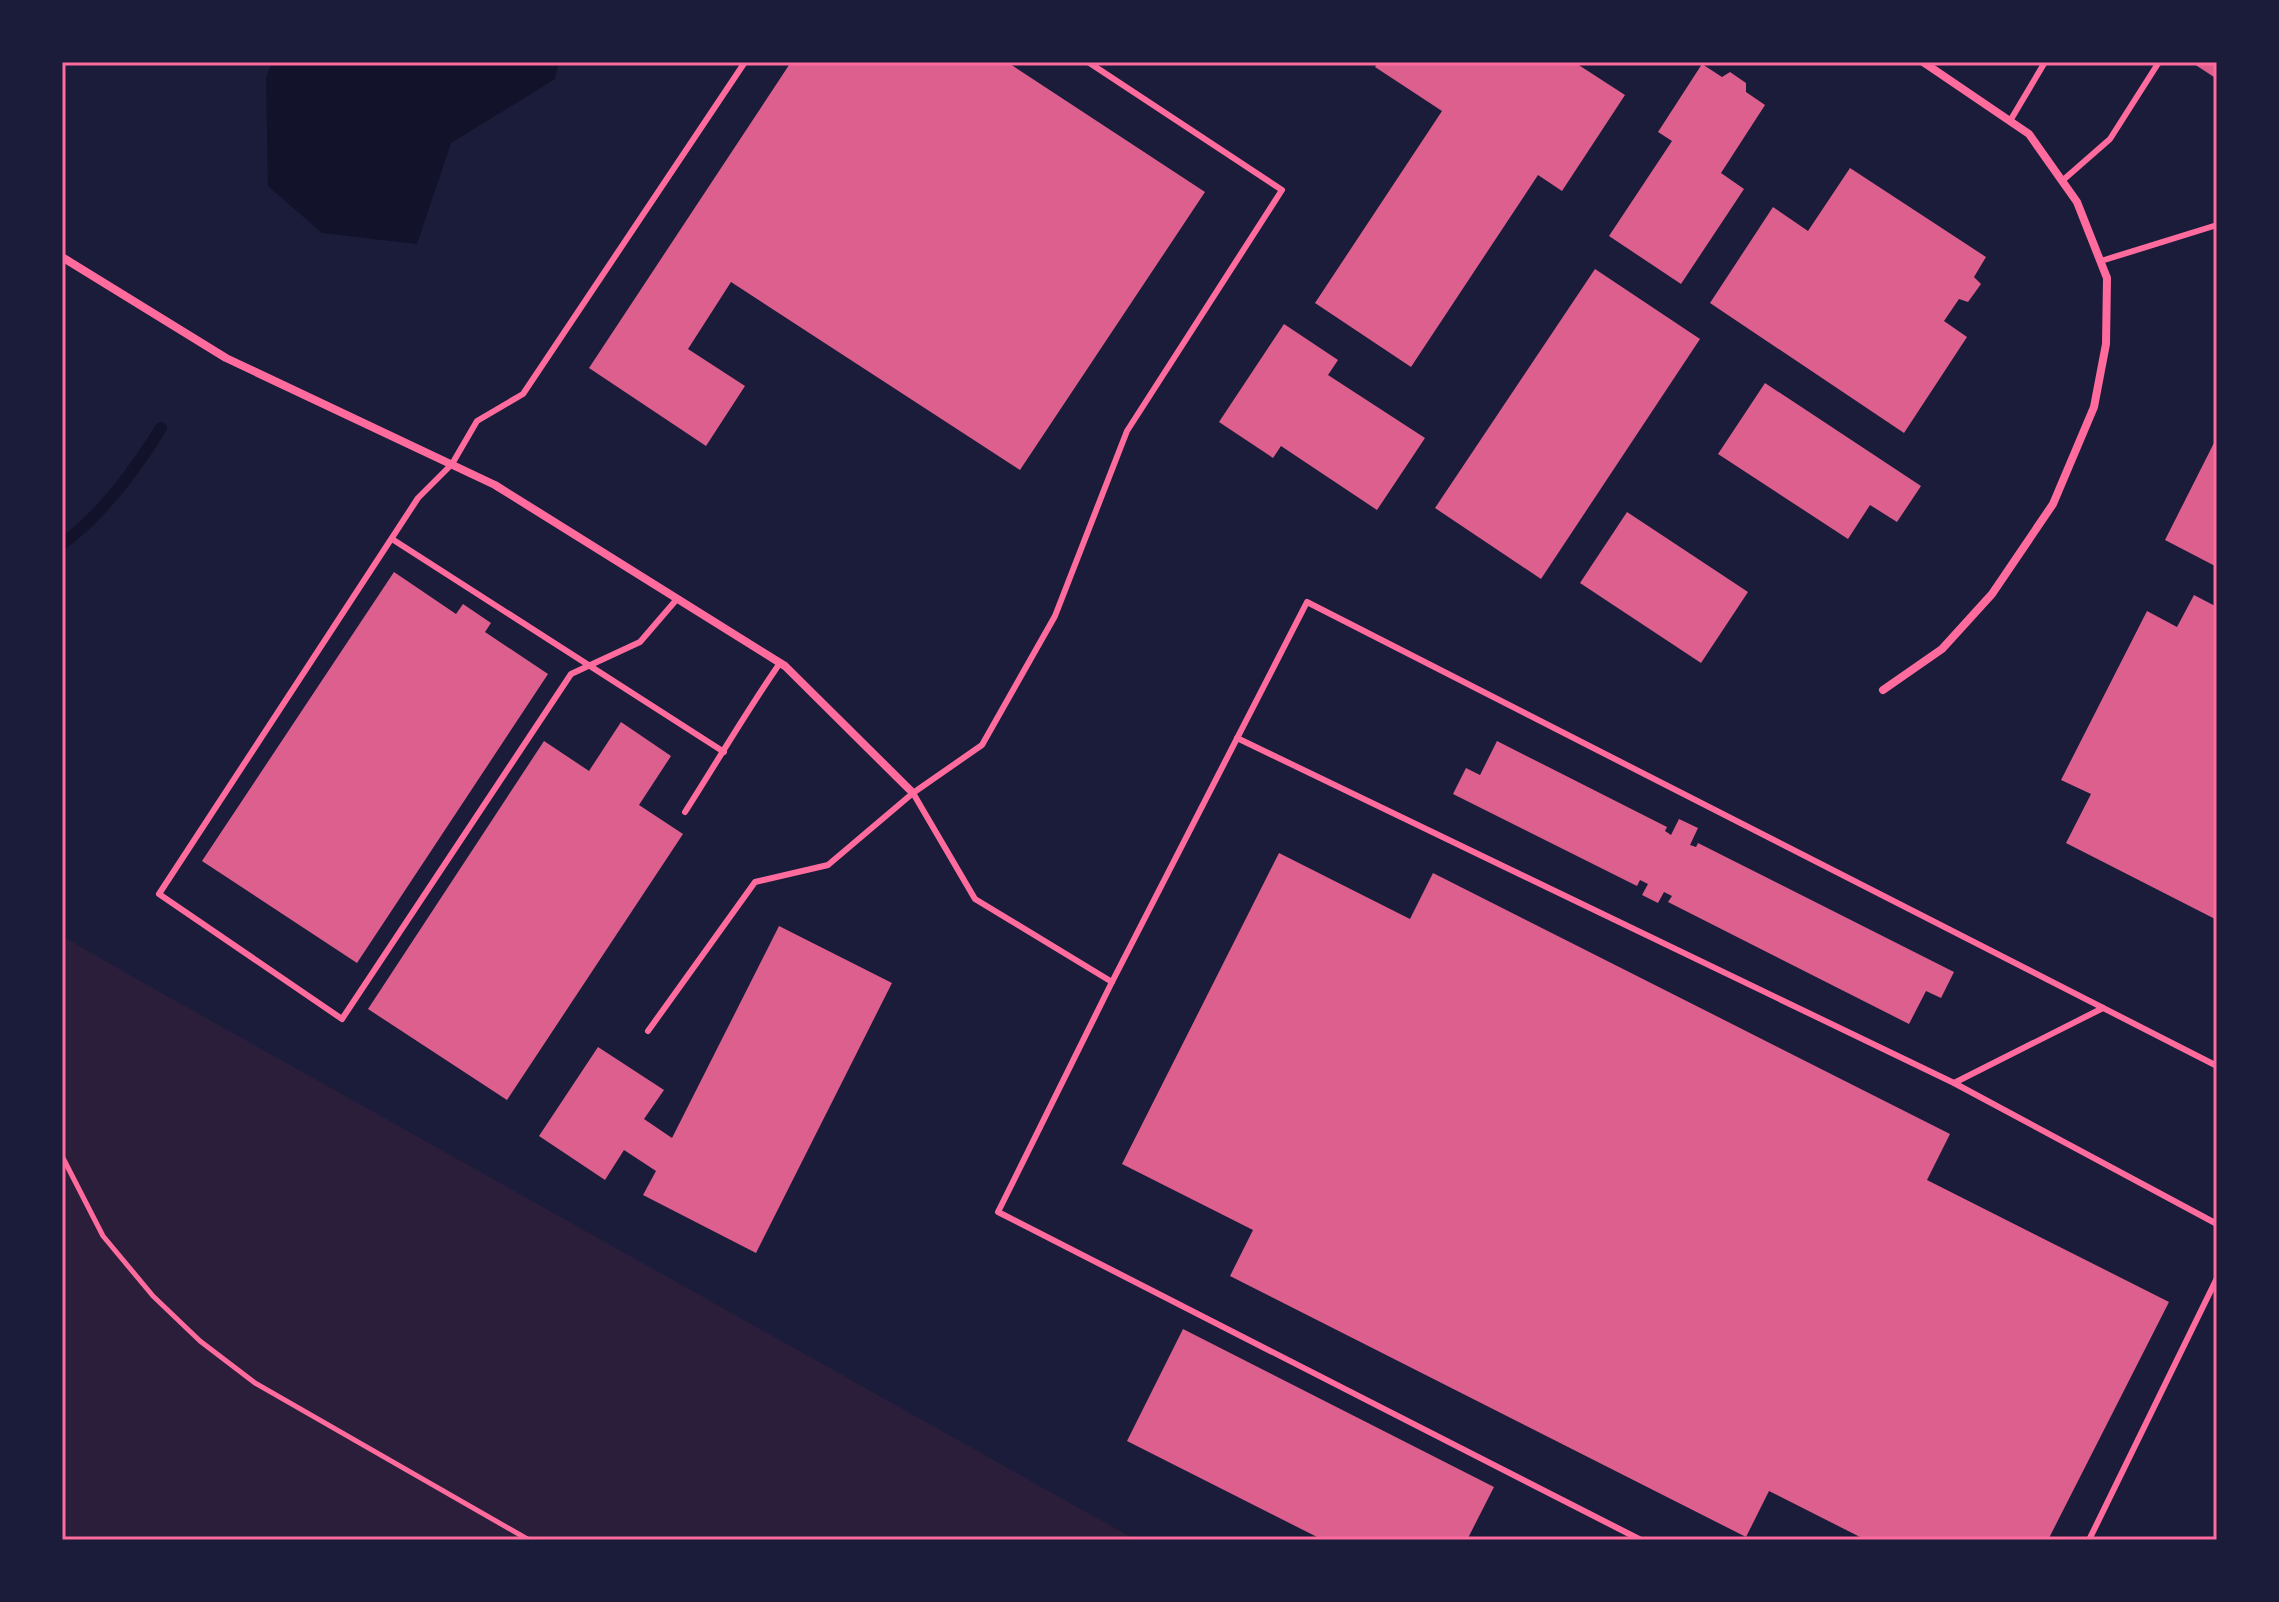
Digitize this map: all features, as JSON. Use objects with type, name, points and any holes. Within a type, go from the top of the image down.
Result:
[{"type":"street","points":[[1883,690],[1942,649],[1982,605],[2053,504],[2094,407],[2106,344],[2107,278],[2077,202],[2029,134],[1923,62]]},
{"type":"street","points":[[62,257],[226,358],[495,485],[780,663],[913,793]]},
{"type":"lane","points":[[677,599],[640,642],[571,674],[342,1019],[159,894],[418,498],[452,464],[477,421],[523,394],[745,62]]},
{"type":"lane","points":[[648,1031],[755,882],[828,865],[913,793],[982,745],[1055,616],[1127,431],[1282,190],[1088,62]]},
{"type":"lane","points":[[2010,121],[2045,62]]},
{"type":"lane","points":[[2062,181],[2110,139],[2159,62]]},
{"type":"lane","points":[[2101,261],[2217,225]]},
{"type":"lane","points":[[392,539],[724,752]]},
{"type":"lane","points":[[1641,1540],[998,1212],[1307,602],[2217,1066]]},
{"type":"lane","points":[[685,812],[724,752],[742,717],[780,663]]},
{"type":"lane","points":[[1237,738],[1954,1083],[2217,1224]]},
{"type":"lane","points":[[913,793],[975,899],[1112,982]]},
{"type":"lane","points":[[1954,1083],[2103,1008]]},
{"type":"lane","points":[[2089,1540],[2217,1278]]},
{"type":"path","points":[[62,1156],[103,1236],[153,1296],[200,1341],[255,1383],[529,1540]]},
{"type":"shaded area","points":[[272,62],[559,62],[555,79],[451,143],[417,244],[322,233],[268,186],[266,78]]},
{"type":"shaded area","points":[[62,936],[142,982],[1136,1540],[62,1540]]},
{"type":"building","points":[[791,62],[1007,62],[1205,192],[1020,470],[731,282],[688,349],[745,386],[706,446],[589,368]]},
{"type":"building","points":[[1378,62],[1574,62],[1625,95],[1562,191],[1538,175],[1411,367],[1315,303],[1442,111],[1375,67]]},
{"type":"building","points":[[2191,62],[2217,62],[2217,79]]},
{"type":"building","points":[[1702,64],[1722,77],[1730,72],[1746,83],[1746,92],[1765,105],[1721,173],[1744,189],[1681,284],[1609,236],[1672,141],[1658,132]]},
{"type":"building","points":[[1850,168],[1986,257],[1974,277],[1981,284],[1968,302],[1959,299],[1944,321],[1967,337],[1904,433],[1710,303],[1773,207],[1808,231]]},
{"type":"building","points":[[1595,269],[1700,339],[1541,579],[1435,508]]},
{"type":"building","points":[[1284,324],[1338,360],[1328,375],[1425,438],[1377,510],[1281,446],[1273,458],[1219,422]]},
{"type":"building","points":[[1765,383],[1921,486],[1897,522],[1870,505],[1848,539],[1718,454]]},
{"type":"building","points":[[2217,437],[2217,567],[2165,540]]},
{"type":"building","points":[[1627,512],[1748,592],[1701,663],[1580,583]]},
{"type":"building","points":[[394,572],[456,614],[463,604],[491,623],[485,632],[548,674],[357,963],[202,861]]},
{"type":"building","points":[[2194,595],[2217,607],[2217,920],[2066,843],[2091,794],[2061,780],[2147,611],[2177,627]]},
{"type":"building","points":[[621,722],[671,756],[639,805],[683,834],[507,1100],[368,1009],[544,741],[589,771]]},
{"type":"building","points":[[1497,741],[1667,827],[1665,831],[1671,835],[1679,819],[1698,828],[1690,845],[1696,847],[1698,843],[1954,972],[1941,998],[1926,991],[1909,1024],[1668,902],[1672,896],[1664,892],[1658,903],[1642,895],[1648,884],[1640,880],[1637,886],[1453,794],[1466,768],[1480,775]]},
{"type":"building","points":[[1279,853],[1410,919],[1433,873],[1950,1134],[1927,1180],[2169,1302],[2048,1540],[1866,1540],[1769,1491],[1746,1537],[1230,1276],[1253,1230],[1122,1164]]},
{"type":"building","points":[[779,926],[892,983],[756,1253],[643,1195],[656,1171],[624,1150],[605,1180],[539,1136],[598,1047],[664,1090],[644,1119],[672,1138]]},
{"type":"building","points":[[1183,1329],[1494,1487],[1467,1540],[1323,1540],[1127,1441]]},
{"type":"waterway","points":[[62,544],[91,520],[117,491],[161,428]]}]
